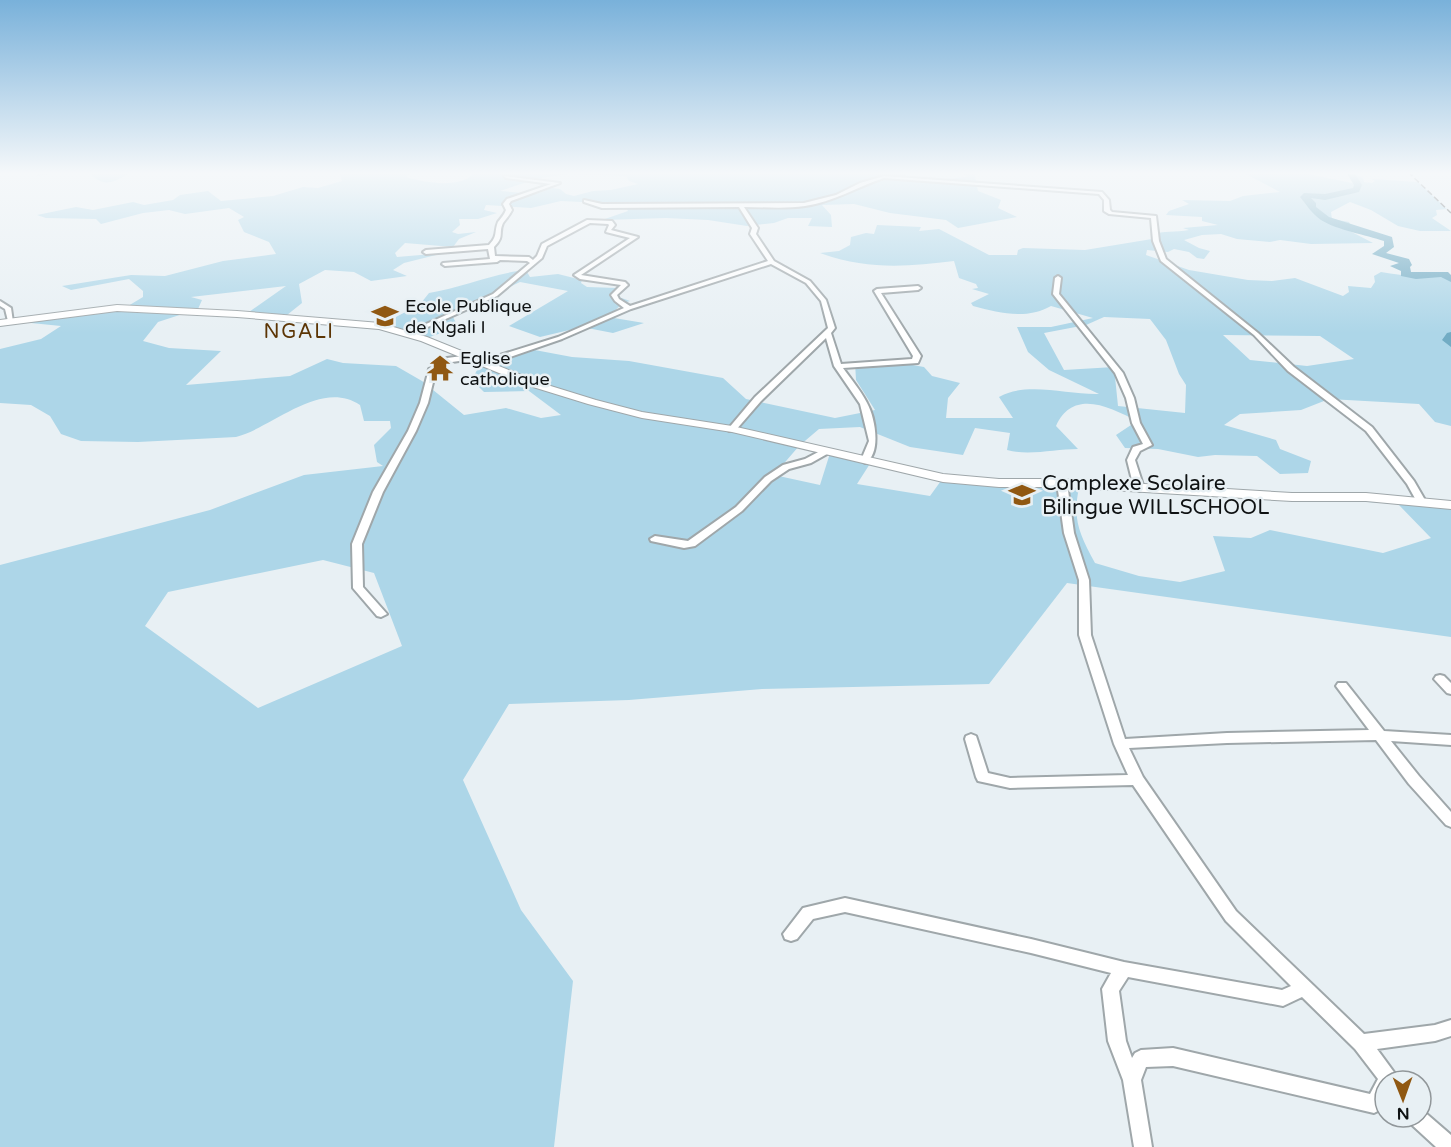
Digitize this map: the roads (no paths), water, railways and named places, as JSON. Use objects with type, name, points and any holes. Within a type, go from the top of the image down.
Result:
[{"type":"street","points":[[426,252],[491,247],[498,240],[500,226]]},
{"type":"street","points":[[408,334],[495,295],[540,256],[544,244],[580,226]]},
{"type":"street","points":[[612,226],[608,231],[635,237],[577,275],[623,283],[625,285],[614,296],[616,300],[629,308]]},
{"type":"street","points":[[732,429],[758,399],[832,328],[824,301],[808,282],[772,262],[753,234],[753,226]]},
{"type":"street","points":[[1155,226],[1156,241],[1162,260],[1257,334],[1291,369],[1341,405],[1369,429],[1411,483],[1420,500]]},
{"type":"street","points":[[491,247],[492,258],[497,260]]},
{"type":"street","points":[[445,264],[529,259],[532,263]]},
{"type":"street","points":[[484,363],[560,338],[629,308],[772,262]]},
{"type":"street","points":[[1058,278],[1056,294],[1119,373],[1130,398],[1136,423],[1148,445],[1136,449],[1131,460],[1139,488]]},
{"type":"street","points":[[838,366],[915,361],[917,356],[877,291],[918,288]]},
{"type":"street","points":[[2,306],[5,322],[117,308],[144,308],[380,326],[470,357],[537,385],[592,402],[642,415],[732,429],[943,478],[999,483],[1062,483],[1292,497],[1420,500],[1451,505]]},
{"type":"street","points":[[828,333],[838,366],[864,404],[873,441],[865,460]]},
{"type":"street","points":[[381,614],[358,588],[357,544],[378,492],[424,403],[433,369],[450,360],[470,357]]},
{"type":"street","points":[[656,539],[691,544],[740,509],[768,478],[786,467],[808,461],[824,452]]},
{"type":"street","points":[[1062,483],[1069,533],[1083,580],[1085,635],[1120,744],[1137,780],[1231,916],[1361,1043],[1379,1069]]},
{"type":"street","points":[[1440,679],[1451,690]]},
{"type":"street","points":[[1342,686],[1414,780],[1451,821]]},
{"type":"street","points":[[1120,744],[1227,738],[1380,735],[1451,740]]},
{"type":"street","points":[[971,739],[983,777],[1010,783],[1137,780]]},
{"type":"street","points":[[791,934],[808,913],[845,905],[1124,969],[1283,998],[1303,988]]},
{"type":"street","points":[[1124,969],[1110,989],[1117,1041],[1132,1080],[1143,1147]]},
{"type":"street","points":[[1361,1043],[1434,1033],[1451,1028]]},
{"type":"street","points":[[1132,1080],[1141,1059],[1173,1057],[1373,1104]]},
{"type":"street","points":[[1431,1129],[1450,1147]]},
{"type":"waterway","points":[[1347,226],[1389,239],[1389,247],[1377,254],[1405,261],[1407,265],[1395,266],[1407,270],[1405,274],[1444,274],[1451,279]]},
{"type":"waterway","points":[[1451,336],[1448,340],[1451,343]]},
{"type":"place","name":"Ecole Publique de Ngali I","points":[[385,316]]},
{"type":"place","name":"Eglise catholique","points":[[440,368]]},
{"type":"place","name":"Complexe Scolaire Bilingue WILLSCHOOL","points":[[1022,495]]},
{"type":"district","name":"NGALI","points":[[299,331]]}]
